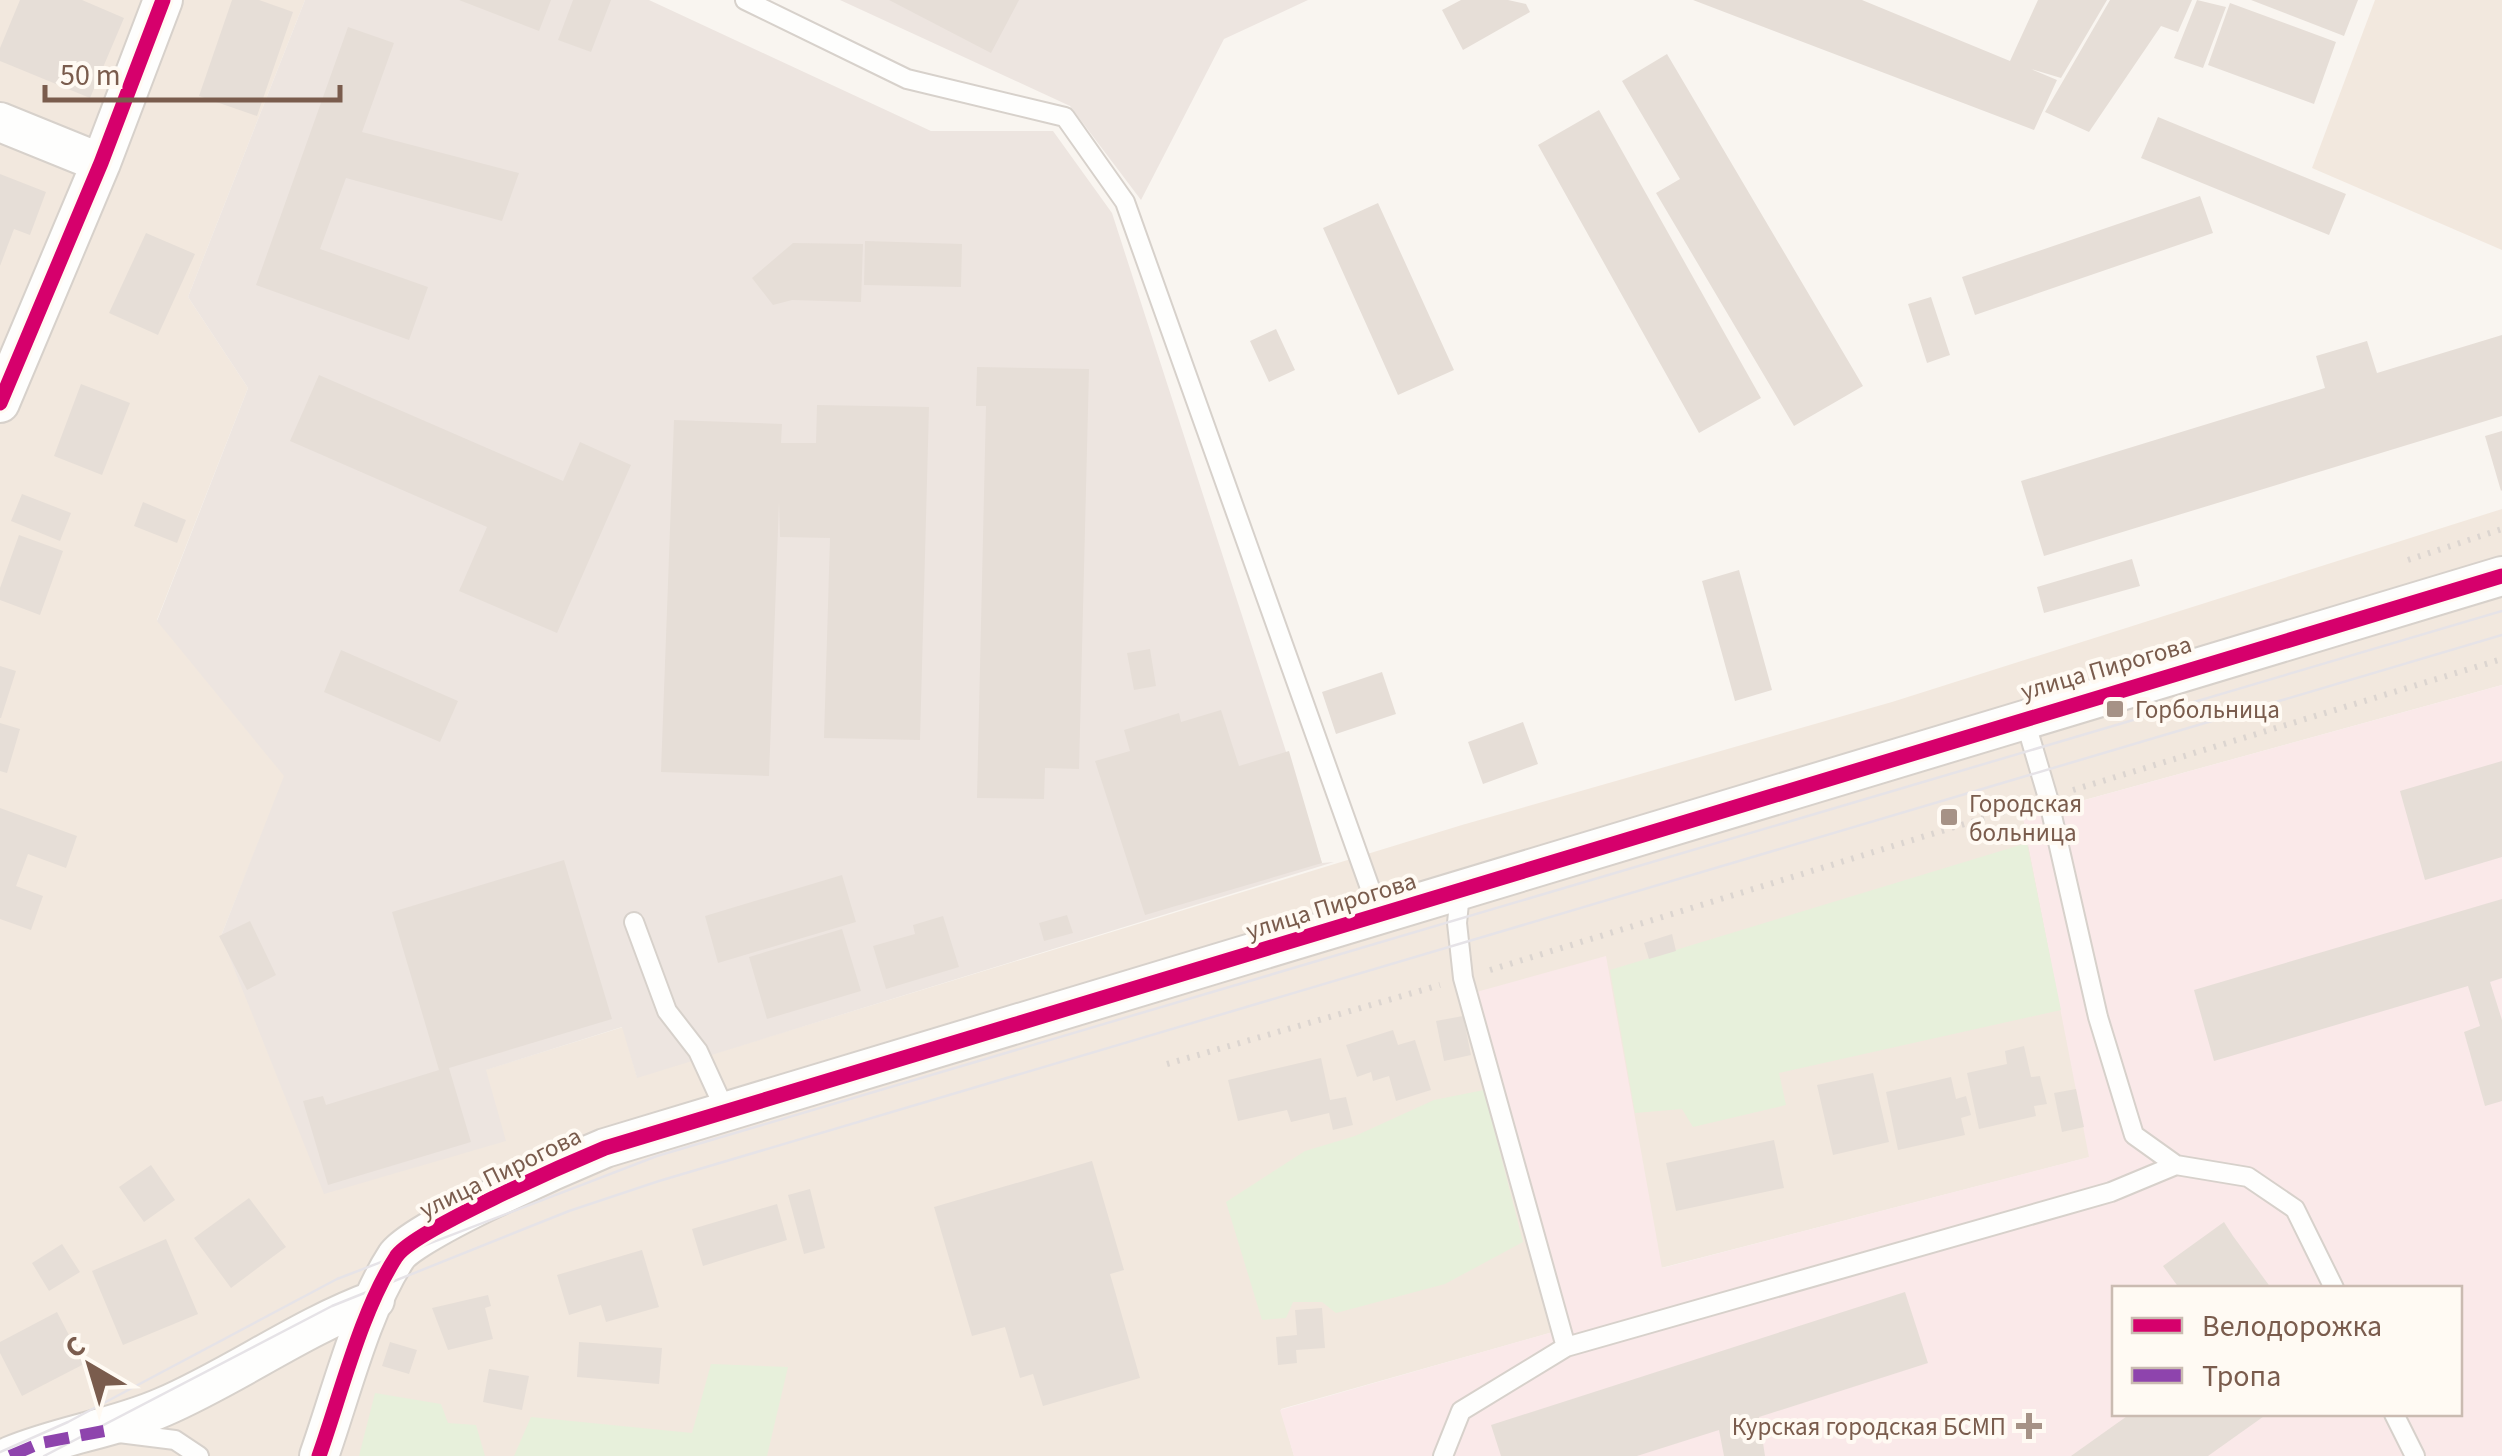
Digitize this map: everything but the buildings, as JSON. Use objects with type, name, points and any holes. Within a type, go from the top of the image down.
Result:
[{"type":"street","points":[[0,403],[101,163],[163,0]]},
{"type":"street","points":[[0,122],[101,163]]},
{"type":"street","name":"улица Пирогова","points":[[319,1456],[375,1300],[398,1253],[529,1180],[605,1148],[2502,576]]},
{"type":"street","points":[[10,1456],[40,1443],[104,1431],[166,1406],[375,1300]]},
{"type":"lane","points":[[745,0],[907,79],[1064,117],[1126,202],[1380,917]]},
{"type":"lane","points":[[2024,718],[2048,798],[2098,1017],[2134,1134],[2176,1164],[2248,1177],[2295,1209],[2333,1286]]},
{"type":"lane","points":[[1460,893],[1458,923],[1463,978],[1566,1347]]},
{"type":"lane","points":[[634,922],[667,1012],[698,1050],[726,1112]]},
{"type":"lane","points":[[1443,1456],[1461,1411],[1566,1347],[2110,1192],[2176,1164]]},
{"type":"lane","points":[[2395,1416],[2415,1456]]},
{"type":"lane","points":[[104,1431],[174,1440],[199,1456]]},
{"type":"path","points":[[1167,1064],[1463,978],[2502,659]]},
{"type":"shaded area","points":[[0,0],[305,0],[188,297],[248,388],[157,620],[285,776],[221,936],[505,1141],[485,1070],[623,1027],[637,1077],[1462,825],[1892,702],[2502,509],[2502,685],[2023,817],[2090,1157],[1661,1268],[1605,956],[1557,1331],[1281,1409],[1294,1456],[0,1456]]},
{"type":"shaded area","points":[[305,0],[649,0],[931,131],[1053,131],[1112,213],[1322,863],[1334,862],[637,1078],[622,1027],[486,1070],[506,1141],[324,1194],[221,936],[284,776],[157,621],[248,388],[188,297]]},
{"type":"shaded area","points":[[840,0],[1308,0],[1224,39],[1141,200],[1070,106]]},
{"type":"shaded area","points":[[2375,0],[2502,0],[2502,250],[2312,168]]},
{"type":"shaded area","points":[[2502,685],[2502,1456],[1294,1456],[1280,1410],[1556,1331],[1462,996],[1606,956],[1662,1268],[2089,1157],[2023,817]]},
{"type":"green space","points":[[2027,843],[2061,1010],[1779,1073],[1786,1105],[1693,1127],[1682,1109],[1635,1113],[1610,970]]},
{"type":"green space","points":[[1484,1090],[1523,1242],[1445,1284],[1336,1313],[1322,1302],[1293,1302],[1286,1318],[1262,1320],[1226,1202],[1305,1151],[1355,1136],[1434,1100]]},
{"type":"green space","points":[[711,1364],[788,1367],[767,1456],[514,1456],[531,1417],[692,1433]]},
{"type":"green space","points":[[375,1393],[441,1404],[448,1423],[476,1425],[485,1456],[359,1456]]},
{"type":"tram line","points":[[0,1452],[68,1422],[337,1279],[657,1156],[2502,611]]},
{"type":"tram line","points":[[44,1456],[332,1306],[569,1211],[659,1181],[2502,635]]},
{"type":"marked path","points":[[10,1456],[41,1443],[104,1431]]},
{"type":"cycle path","points":[[0,403],[101,163],[163,0]]},
{"type":"cycle path","points":[[319,1456],[362,1327],[396,1257],[408,1245],[460,1215],[605,1148],[2502,576]]},
{"type":"place","name":"Горбольница","points":[[2115,709]]},
{"type":"place","name":"Городская больница","points":[[1949,817]]},
{"type":"place","name":"Курская городская БСМП","points":[[2029,1426]]}]
